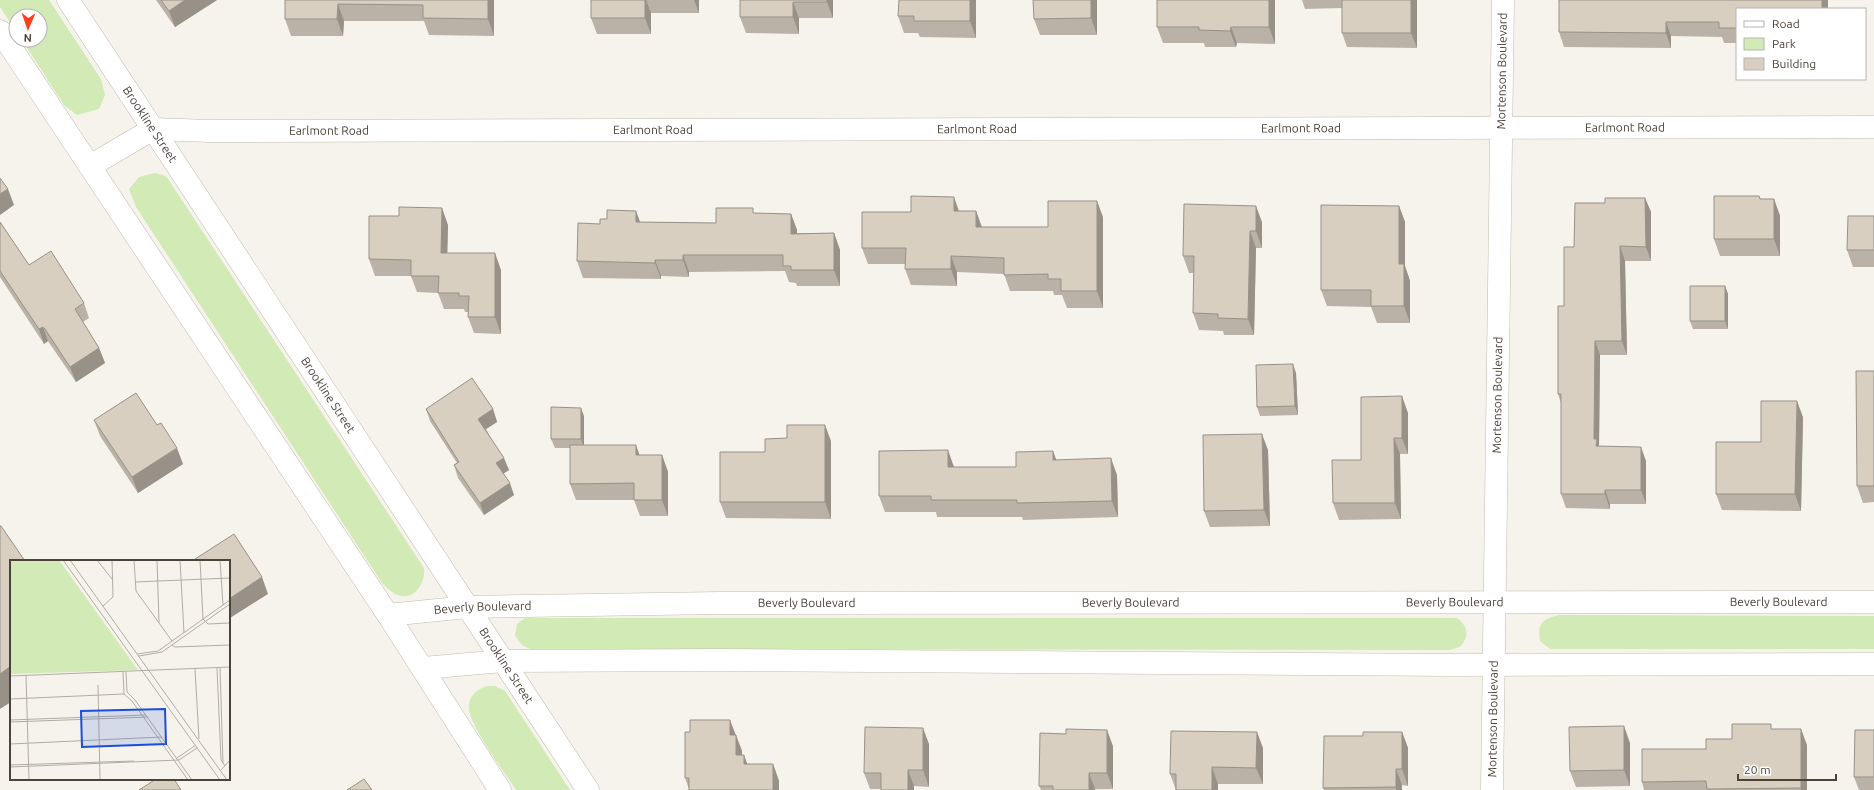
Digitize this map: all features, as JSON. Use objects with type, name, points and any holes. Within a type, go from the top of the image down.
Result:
[{"type":"street","name":"Brookline Street","points":[[68,0],[588,790]]},
{"type":"street","name":"Mortenson Boulevard","points":[[1492,790],[1503,0]]},
{"type":"street","points":[[0,31],[423,668],[500,790]]},
{"type":"street","name":"Earlmont Road","points":[[153,129],[193,131],[1874,127]]},
{"type":"street","points":[[90,166],[153,129]]},
{"type":"street","name":"Beverly Boulevard","points":[[388,615],[467,607],[719,603],[1874,602]]},
{"type":"street","points":[[423,668],[503,661],[726,660],[1494,664],[1874,664]]},
{"type":"green space","points":[[0,0],[49,0],[101,79],[105,95],[99,109],[77,115],[64,105],[27,48],[48,48],[48,8],[8,8],[8,19],[0,7]]},
{"type":"green space","points":[[155,173],[166,176],[424,568],[423,580],[413,594],[401,596],[395,594],[382,583],[136,207],[129,189],[139,177]]},
{"type":"green space","points":[[1559,615],[1874,616],[1874,649],[1550,649],[1540,641],[1540,626],[1548,618]]},
{"type":"green space","points":[[525,618],[1457,618],[1466,628],[1466,636],[1460,647],[1449,650],[530,649],[522,645],[515,636],[517,624]]},
{"type":"green space","points":[[487,686],[495,686],[505,691],[570,790],[516,790],[480,735],[470,713],[469,705],[471,698],[478,690]]},
{"type":"building","points":[[161,0],[185,0],[169,11]]},
{"type":"building","points":[[285,0],[488,0],[488,19],[423,18],[423,5],[338,4],[337,19],[285,19]]},
{"type":"building","points":[[591,0],[645,0],[645,18],[591,18]]},
{"type":"building","points":[[740,0],[827,0],[827,2],[793,2],[793,17],[740,17]]},
{"type":"building","points":[[899,0],[970,0],[970,21],[914,21],[914,16],[898,16]]},
{"type":"building","points":[[1033,0],[1091,0],[1091,18],[1034,19]]},
{"type":"building","points":[[1157,0],[1269,0],[1269,27],[1231,27],[1230,31],[1199,30],[1199,27],[1157,27]]},
{"type":"building","points":[[1342,0],[1411,0],[1411,33],[1342,33]]},
{"type":"building","points":[[1559,0],[1822,0],[1822,8],[1736,8],[1736,28],[1719,28],[1719,22],[1666,22],[1666,33],[1559,32]]},
{"type":"building","points":[[0,178],[8,189],[0,194]]},
{"type":"building","points":[[911,196],[954,197],[954,211],[976,211],[976,227],[1048,227],[1048,201],[1097,201],[1097,291],[1061,291],[1061,279],[1048,279],[1048,274],[1004,275],[1004,258],[951,256],[951,269],[905,269],[906,248],[862,248],[862,212],[911,212]]},
{"type":"building","points":[[1714,196],[1759,196],[1760,199],[1774,199],[1774,239],[1714,239]]},
{"type":"building","points":[[1605,198],[1645,198],[1646,247],[1620,246],[1622,341],[1595,341],[1594,439],[1597,439],[1596,446],[1641,447],[1641,490],[1605,490],[1605,494],[1561,494],[1561,394],[1558,394],[1558,306],[1564,306],[1564,247],[1574,247],[1575,203],[1605,203]]},
{"type":"building","points":[[1184,204],[1256,206],[1256,231],[1250,231],[1248,319],[1218,318],[1218,314],[1193,313],[1194,256],[1183,256]]},
{"type":"building","points":[[1321,205],[1399,206],[1399,264],[1404,264],[1404,306],[1371,306],[1371,290],[1321,290]]},
{"type":"building","points":[[399,207],[442,208],[441,253],[495,253],[495,317],[468,317],[469,296],[459,296],[459,293],[438,293],[439,276],[411,276],[411,260],[369,259],[369,216],[399,216]]},
{"type":"building","points":[[716,208],[753,208],[753,213],[791,214],[791,234],[834,233],[834,270],[791,270],[791,266],[783,266],[783,255],[683,255],[683,260],[655,260],[655,263],[577,261],[578,223],[600,224],[600,219],[607,219],[607,210],[636,211],[636,222],[716,223]]},
{"type":"building","points":[[1848,216],[1874,216],[1874,250],[1847,250]]},
{"type":"building","points":[[0,222],[29,265],[51,251],[84,303],[75,309],[99,348],[70,367],[45,329],[43,327],[39,329],[0,271]]},
{"type":"building","points":[[1690,286],[1725,286],[1725,321],[1690,321]]},
{"type":"building","points":[[1293,364],[1295,406],[1257,407],[1256,365]]},
{"type":"building","points":[[1856,371],[1874,371],[1874,486],[1857,486]]},
{"type":"building","points":[[472,378],[493,409],[478,419],[504,458],[496,463],[510,483],[480,503],[454,465],[459,462],[426,409]]},
{"type":"building","points":[[136,393],[157,425],[161,423],[177,448],[132,477],[94,420]]},
{"type":"building","points":[[1402,396],[1402,438],[1394,438],[1395,503],[1333,503],[1332,460],[1361,460],[1361,397]]},
{"type":"building","points":[[1761,401],[1797,401],[1795,494],[1716,494],[1716,442],[1761,442]]},
{"type":"building","points":[[551,407],[581,408],[581,439],[551,439]]},
{"type":"building","points":[[787,425],[825,425],[825,502],[720,502],[720,452],[765,452],[765,439],[787,438]]},
{"type":"building","points":[[1262,434],[1264,510],[1204,511],[1203,435]]},
{"type":"building","points":[[570,445],[636,445],[636,455],[662,455],[662,500],[634,500],[634,483],[570,484]]},
{"type":"building","points":[[948,450],[948,467],[1016,467],[1016,452],[1053,451],[1053,460],[1111,458],[1112,501],[1017,503],[1017,500],[931,500],[931,496],[879,496],[879,451]]},
{"type":"building","points":[[1,526],[24,560],[10,560],[10,667],[0,674]]},
{"type":"building","points":[[234,534],[262,577],[230,598],[230,560],[195,559]]},
{"type":"building","points":[[690,720],[730,720],[730,735],[736,735],[736,755],[744,755],[744,764],[773,764],[773,790],[689,790],[689,778],[685,778],[685,732],[690,732]]},
{"type":"building","points":[[1732,724],[1771,724],[1771,729],[1801,729],[1801,788],[1707,789],[1706,781],[1642,782],[1642,749],[1706,749],[1706,739],[1732,739]]},
{"type":"building","points":[[1624,726],[1624,770],[1570,771],[1569,727]]},
{"type":"building","points":[[865,727],[923,728],[923,770],[908,770],[908,790],[881,790],[881,773],[864,773]]},
{"type":"building","points":[[1066,729],[1107,730],[1107,773],[1089,773],[1089,790],[1053,790],[1053,786],[1039,786],[1040,733],[1066,734]]},
{"type":"building","points":[[1855,730],[1874,730],[1874,777],[1854,777]]},
{"type":"building","points":[[1171,731],[1257,732],[1256,768],[1212,767],[1212,790],[1176,790],[1176,774],[1170,774]]},
{"type":"building","points":[[1363,732],[1402,732],[1402,769],[1396,769],[1396,787],[1323,788],[1324,736],[1363,736]]},
{"type":"building","points":[[364,779],[372,790],[347,790]]},
{"type":"building","points":[[154,780],[175,780],[181,790],[139,790]]}]
